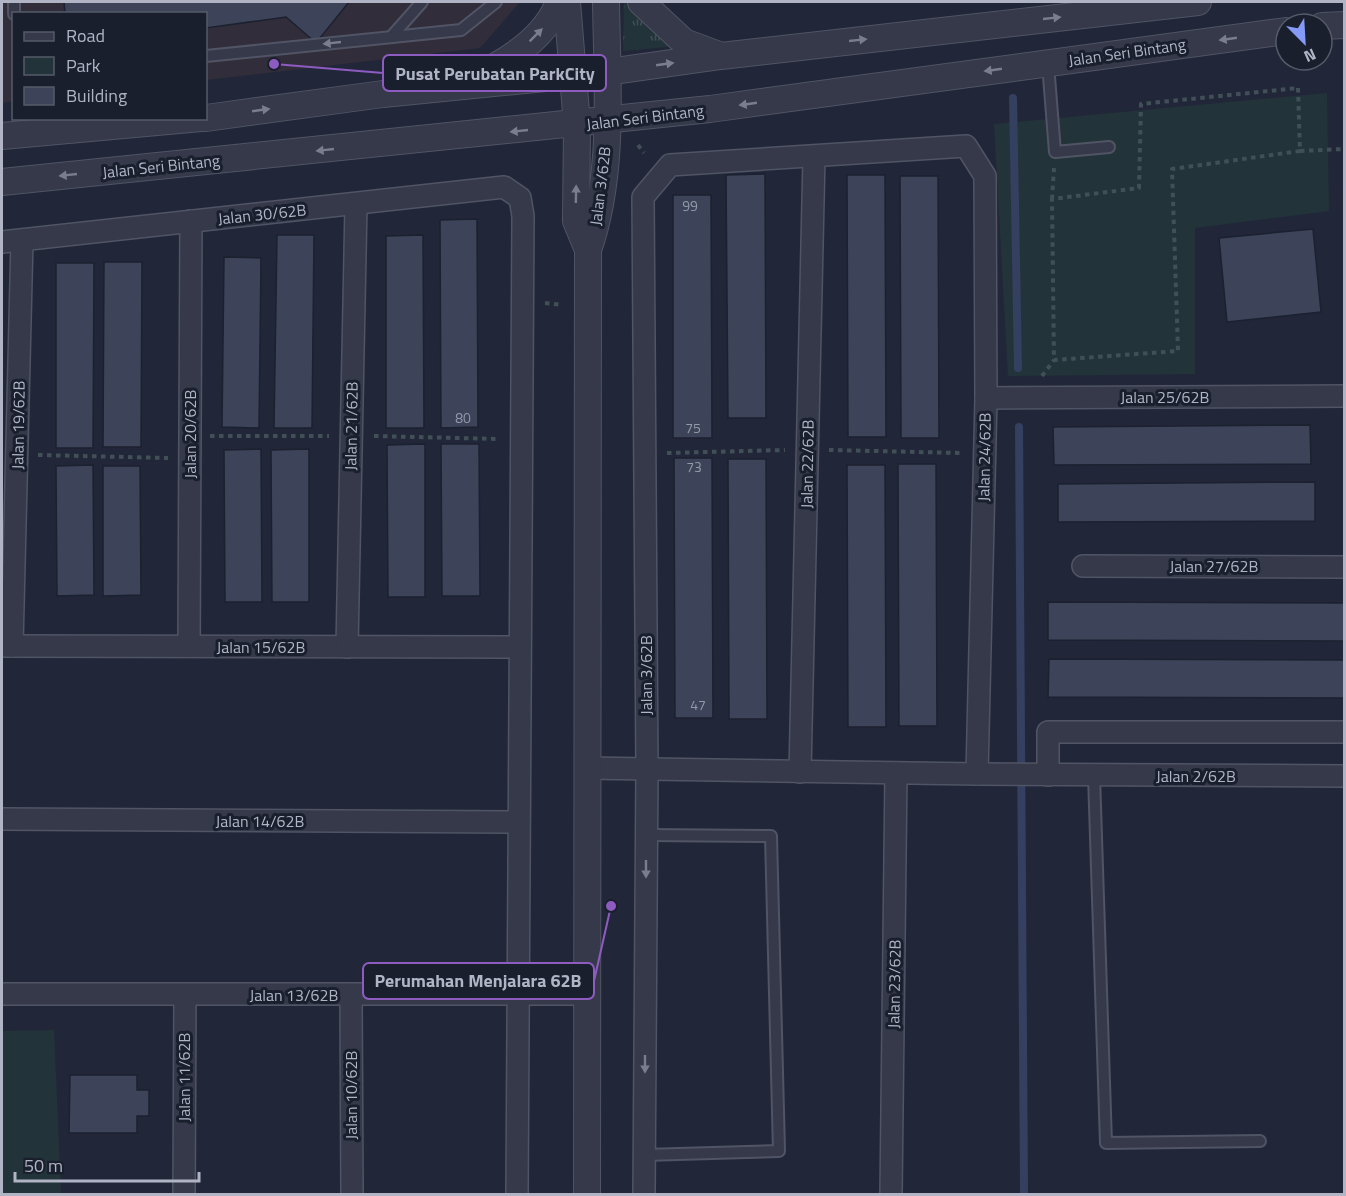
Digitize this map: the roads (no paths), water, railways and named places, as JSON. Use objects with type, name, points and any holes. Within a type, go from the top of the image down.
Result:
[{"type":"street","points":[[452,87],[487,72],[523,49],[545,27],[559,2]]},
{"type":"street","name":"Jalan 3/62B","points":[[567,2],[577,125],[576,222],[588,250]]},
{"type":"street","name":"Jalan 3/62B","points":[[587,1194],[588,250],[598,220],[607,121],[606,2]]},
{"type":"street","points":[[641,2],[684,42],[721,56]]},
{"type":"street","points":[[207,118],[452,87],[607,72],[721,56],[1198,2]]},
{"type":"street","name":"Jalan Seri Bintang","points":[[2,182],[577,125],[1274,33]]},
{"type":"street","points":[[2,136],[181,120]]},
{"type":"street","name":"Jalan 24/62B","points":[[814,157],[966,146],[985,176],[986,398],[977,774]]},
{"type":"street","name":"Jalan 3/62B","points":[[644,1194],[647,769],[643,197],[670,165],[814,157]]},
{"type":"street","name":"Jalan 22/62B","points":[[800,772],[814,157]]},
{"type":"street","name":"Jalan 30/62B","points":[[12,241],[504,187],[520,198],[523,216],[520,647]]},
{"type":"street","name":"Jalan 21/62B","points":[[347,647],[356,205]]},
{"type":"street","name":"Jalan 20/62B","points":[[189,646],[191,221]]},
{"type":"street","name":"Jalan 19/62B","points":[[7,646],[17,454],[12,241]]},
{"type":"street","name":"Jalan 25/62B","points":[[986,398],[1344,396]]},
{"type":"street","name":"Jalan 27/62B","points":[[1083,566],[1344,567]]},
{"type":"street","name":"Jalan 15/62B","points":[[7,646],[520,647]]},
{"type":"street","points":[[517,1194],[520,647]]},
{"type":"street","points":[[1048,775],[1048,732],[1344,732]]},
{"type":"street","name":"Jalan 2/62B","points":[[586,768],[1094,776],[1344,776]]},
{"type":"street","name":"Jalan 23/62B","points":[[891,1194],[896,773]]},
{"type":"street","name":"Jalan 14/62B","points":[[2,819],[519,822]]},
{"type":"street","name":"Jalan 13/62B","points":[[2,994],[184,996],[586,994]]},
{"type":"street","name":"Jalan 10/62B","points":[[351,994],[352,1194]]},
{"type":"street","name":"Jalan 11/62B","points":[[183,1194],[184,996]]},
{"type":"lane","points":[[390,37],[422,2]]},
{"type":"lane","points":[[207,56],[461,30],[496,2]]},
{"type":"lane","points":[[1048,63],[1054,152],[1109,147]]},
{"type":"lane","points":[[1094,776],[1106,1143],[1260,1141]]},
{"type":"lane","points":[[644,1155],[779,1151],[771,836],[647,835]]},
{"type":"waterway","points":[[1013,98],[1018,368]]},
{"type":"waterway","points":[[1019,427],[1024,1194]]},
{"type":"place","name":"Pusat Perubatan ParkCity","points":[[274,64]]},
{"type":"place","name":"Perumahan Menjalara 62B","points":[[611,906]]}]
